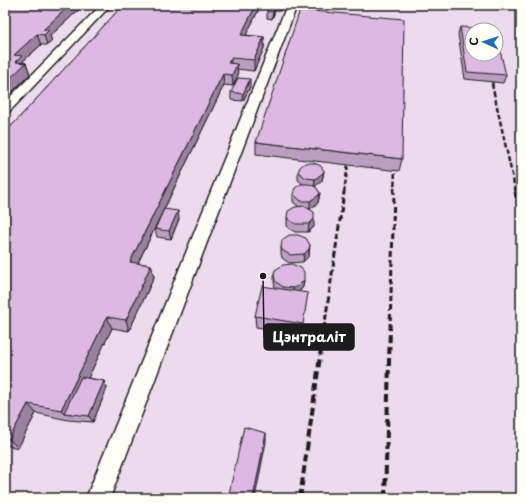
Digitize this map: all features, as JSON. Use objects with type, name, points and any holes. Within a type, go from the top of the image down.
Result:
[{"type":"lane","points":[[5,109],[106,5]]},
{"type":"lane","points":[[98,498],[292,5]]},
{"type":"shaded area","points":[[5,5],[521,5],[521,498],[5,498]]},
{"type":"building","points":[[5,5],[70,5],[43,30],[49,30],[44,35],[37,34],[14,55],[22,56],[16,62],[26,63],[5,83]]},
{"type":"building","points":[[123,5],[256,5],[241,35],[264,37],[254,60],[231,58],[228,63],[237,64],[232,75],[223,74],[130,262],[151,265],[126,320],[107,317],[61,410],[28,404],[9,439],[5,438],[5,133]]},
{"type":"building","points":[[269,5],[275,5],[273,12],[267,11]]},
{"type":"building","points":[[300,10],[404,19],[402,159],[256,142]]},
{"type":"building","points":[[460,27],[464,27],[464,53]]},
{"type":"building","points":[[465,62],[503,62],[506,75],[467,72]]},
{"type":"building","points":[[238,78],[250,79],[243,94],[231,92]]},
{"type":"building","points":[[305,163],[314,163],[321,166],[324,171],[315,179],[306,178],[298,172],[300,167]]},
{"type":"building","points":[[301,184],[309,184],[316,187],[320,193],[319,195],[310,201],[301,201],[293,194],[295,188]]},
{"type":"building","points":[[304,206],[314,212],[314,219],[309,224],[296,224],[289,220],[287,217],[288,211],[295,207]]},
{"type":"building","points":[[164,209],[178,211],[169,231],[155,229]]},
{"type":"building","points":[[289,235],[298,235],[306,238],[310,245],[309,249],[304,254],[290,255],[282,250],[282,240]]},
{"type":"building","points":[[292,264],[301,268],[304,272],[304,280],[298,286],[293,288],[283,287],[275,281],[275,270],[283,265]]},
{"type":"building","points":[[262,286],[308,293],[303,324],[255,316]]},
{"type":"building","points":[[81,377],[104,381],[89,416],[64,413]]},
{"type":"building","points":[[244,427],[266,433],[253,498],[228,498]]},
{"type":"railway","points":[[492,84],[516,193]]},
{"type":"railway","points":[[344,193],[348,164]]},
{"type":"railway","points":[[394,193],[395,170]]},
{"type":"railway","points":[[324,329],[344,192]]},
{"type":"railway","points":[[390,329],[394,192]]},
{"type":"railway","points":[[515,192],[521,218]]},
{"type":"railway","points":[[300,498],[324,328]]},
{"type":"railway","points":[[385,498],[390,328]]},
{"type":"place","name":"Цэнтраліт","points":[[263,276]]}]
